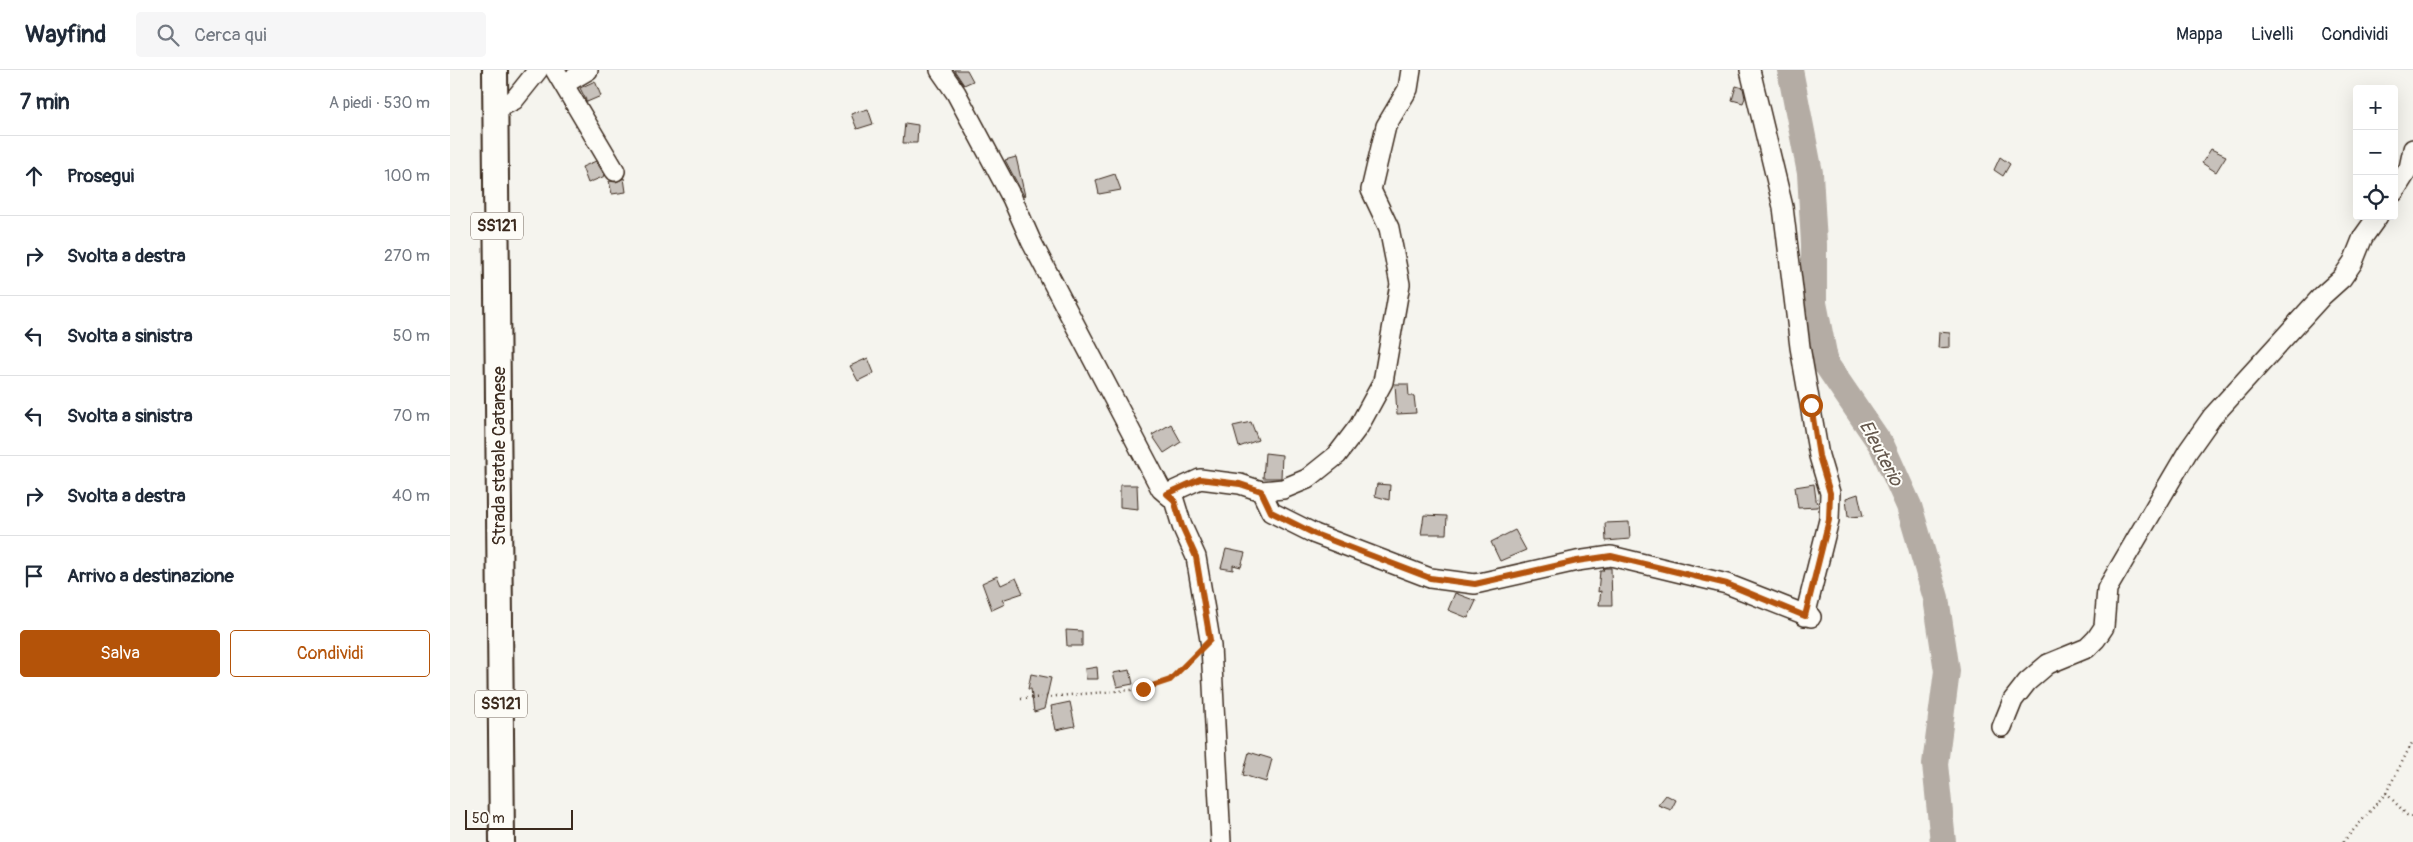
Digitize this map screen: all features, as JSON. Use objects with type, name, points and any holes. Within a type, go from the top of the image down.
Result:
[{"type":"main road","name":"Strada statale Catanese","points":[[495,70],[502,842]]},
{"type":"street","points":[[496,109],[514,100],[538,70]]},
{"type":"street","points":[[588,70],[559,77],[615,171]]},
{"type":"street","points":[[940,70],[956,93],[1012,198],[1031,241],[1161,489],[1174,500],[1182,526],[1196,557],[1210,640],[1221,842]]},
{"type":"street","points":[[1167,494],[1200,479],[1240,484],[1261,491],[1283,489],[1307,479],[1337,455],[1359,426],[1383,382],[1400,284],[1390,228],[1371,190],[1386,126],[1408,88],[1411,70]]},
{"type":"street","points":[[1261,491],[1271,512],[1315,534],[1430,578],[1475,584],[1577,561],[1611,556],[1727,584],[1808,617],[1829,520],[1830,493],[1819,456],[1800,347],[1783,207],[1750,70]]},
{"type":"street","points":[[2398,186],[2409,168],[2413,149]]},
{"type":"street","points":[[2002,727],[2013,700],[2027,682],[2048,664],[2087,648],[2096,639],[2104,627],[2107,589],[2188,451],[2212,417],[2322,296],[2342,278],[2353,262],[2363,237],[2375,220]]},
{"type":"path","points":[[1021,699],[1143,689],[1170,680],[1210,640]]},
{"type":"path","points":[[2343,842],[2386,793],[2413,741]]},
{"type":"path","points":[[2386,793],[2408,815],[2413,817]]},
{"type":"building","points":[[954,70],[967,70],[973,81],[964,85]]},
{"type":"building","points":[[595,81],[601,96],[587,102],[580,88]]},
{"type":"building","points":[[1736,86],[1743,88],[1745,98],[1743,103],[1732,100]]},
{"type":"building","points":[[868,109],[873,124],[857,129],[851,114]]},
{"type":"building","points":[[905,123],[918,125],[917,143],[903,143]]},
{"type":"building","points":[[2211,149],[2226,156],[2216,172],[2202,163]]},
{"type":"building","points":[[1016,157],[1025,196],[1005,160]]},
{"type":"building","points":[[2000,157],[2010,164],[2003,176],[1994,170]]},
{"type":"building","points":[[596,161],[605,176],[588,183],[582,167]]},
{"type":"building","points":[[1115,174],[1121,190],[1099,194],[1096,180]]},
{"type":"building","points":[[624,178],[626,192],[612,194],[609,181],[616,182]]},
{"type":"building","points":[[1939,332],[1950,333],[1950,347],[1938,348]]},
{"type":"building","points":[[868,358],[874,373],[858,381],[850,366]]},
{"type":"building","points":[[1395,384],[1408,384],[1409,396],[1414,396],[1416,413],[1397,414]]},
{"type":"building","points":[[1251,422],[1258,440],[1239,447],[1233,426]]},
{"type":"building","points":[[1171,424],[1181,442],[1164,453],[1152,435]]},
{"type":"building","points":[[1265,453],[1282,455],[1281,478],[1263,478]]},
{"type":"building","points":[[1377,484],[1390,485],[1389,500],[1375,496]]},
{"type":"building","points":[[1814,484],[1817,507],[1798,508],[1795,487]]},
{"type":"building","points":[[1120,485],[1137,485],[1138,509],[1120,507]]},
{"type":"building","points":[[1858,494],[1863,516],[1848,517],[1846,498]]},
{"type":"building","points":[[1424,515],[1447,516],[1446,534],[1421,534]]},
{"type":"building","points":[[1629,522],[1630,539],[1606,541],[1605,523]]},
{"type":"building","points":[[1515,530],[1526,550],[1500,561],[1491,542]]},
{"type":"building","points":[[1226,549],[1245,553],[1241,567],[1233,565],[1233,570],[1221,568]]},
{"type":"building","points":[[1604,568],[1611,568],[1612,605],[1599,605],[1601,591],[1598,592],[1600,571],[1603,571]]},
{"type":"building","points":[[997,576],[1001,585],[1016,578],[1023,593],[1002,600],[1005,604],[992,610],[982,583]]},
{"type":"building","points":[[1455,593],[1476,601],[1468,618],[1448,610]]},
{"type":"building","points":[[1066,630],[1082,631],[1082,646],[1067,646]]},
{"type":"building","points":[[1097,667],[1098,679],[1086,679],[1085,669]]},
{"type":"building","points":[[1130,670],[1133,684],[1117,687],[1113,673]]},
{"type":"building","points":[[1031,674],[1051,678],[1044,709],[1034,712],[1031,689],[1028,689]]},
{"type":"building","points":[[1070,702],[1075,726],[1056,730],[1051,706]]},
{"type":"building","points":[[1249,752],[1272,759],[1266,782],[1243,775]]},
{"type":"building","points":[[1666,795],[1676,800],[1671,810],[1658,805]]},
{"type":"waterway","name":"Eleuterio","points":[[1790,70],[1810,173],[1814,244],[1814,303],[1826,364],[1882,446],[1909,506],[1936,598],[1947,671],[1935,764],[1943,842]]},
{"type":"route","points":[[1143,689],[1170,680],[1210,640],[1196,557],[1182,526],[1174,500],[1167,494],[1200,479],[1240,484],[1261,491],[1271,512],[1315,534],[1430,578],[1475,584],[1577,561],[1611,556],[1727,584],[1805,616],[1829,520],[1830,493],[1819,456],[1811,405]]}]
